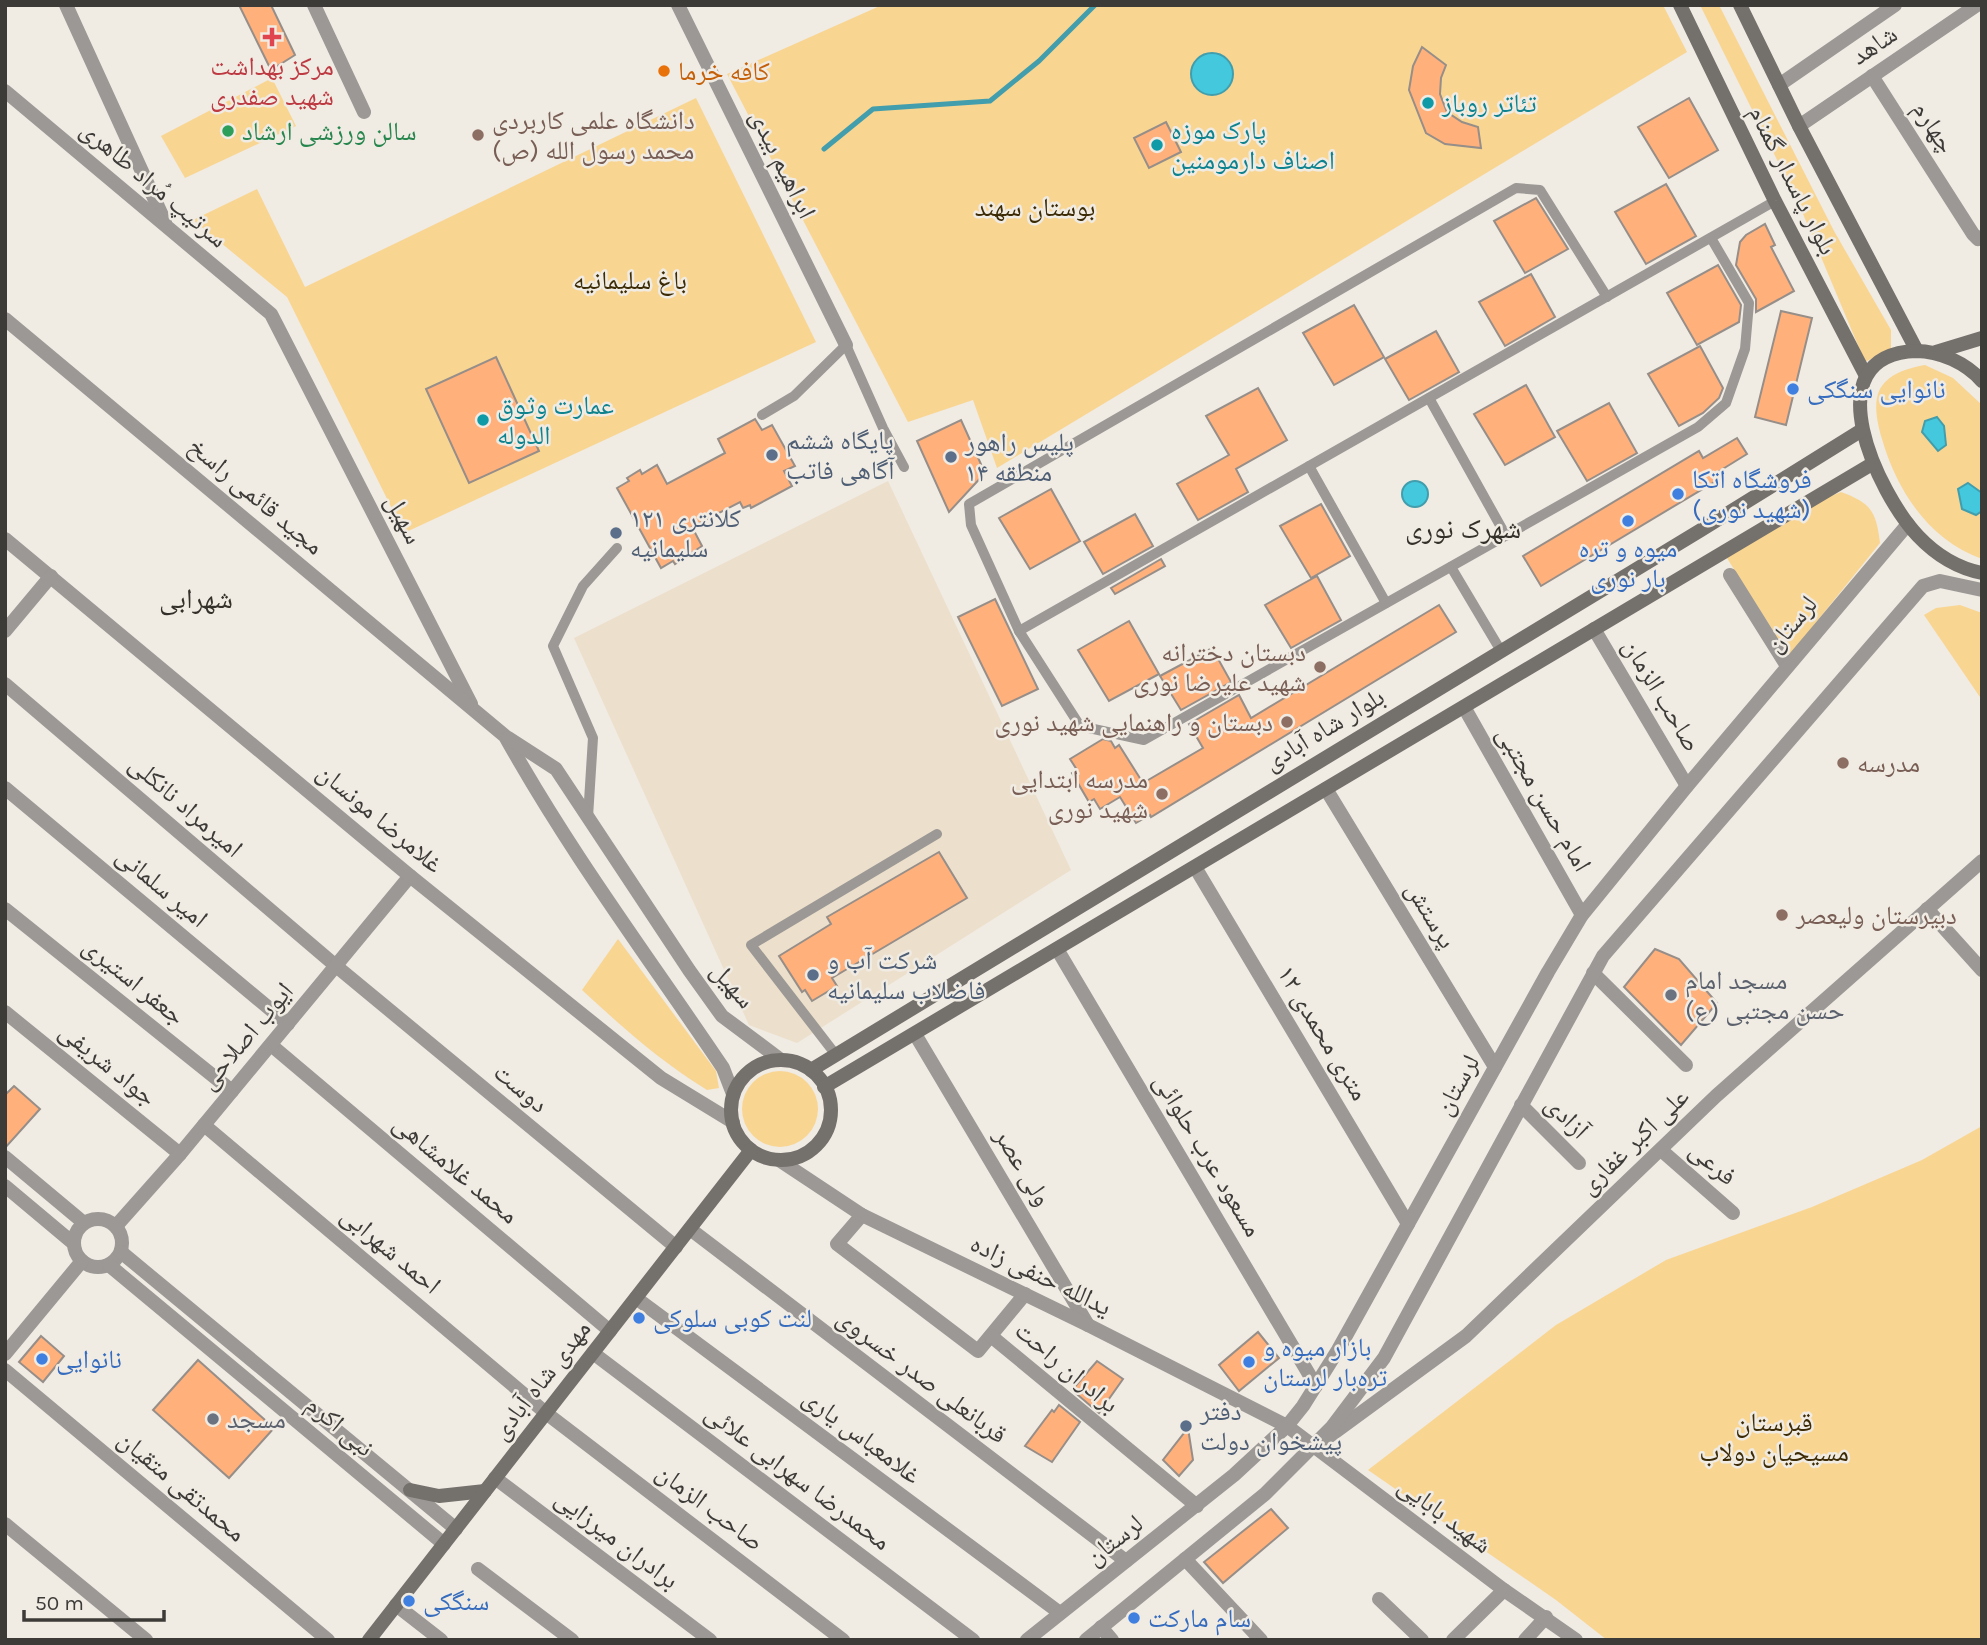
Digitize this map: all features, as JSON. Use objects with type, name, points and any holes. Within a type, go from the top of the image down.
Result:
[{"type":"main road","name":"بلوار پاسدار گمنام","points":[[1680,5],[1775,201],[1866,376]]},
{"type":"main road","name":"بلوار پاسدار گمنام","points":[[1740,5],[1917,351]]},
{"type":"main road","points":[[1982,338],[1936,352],[1902,352],[1886,358],[1875,365],[1866,376],[1861,389],[1860,410],[1862,430],[1872,464],[1883,488],[1908,524],[1948,561],[1982,573]]},
{"type":"main road","points":[[1936,352],[1959,363],[1982,381]]},
{"type":"main road","name":"بلوار شاه آبادی","points":[[811,1070],[1862,430]]},
{"type":"main road","name":"بلوار شاه آبادی","points":[[824,1087],[1872,464]]},
{"type":"main road","points":[[781,1060],[797,1062],[811,1070],[829,1096],[831,1112],[828,1127],[809,1151],[795,1158],[779,1160],[764,1157],[751,1150],[739,1138],[731,1108],[733,1094],[741,1080],[752,1069],[766,1062],[781,1060]]},
{"type":"main road","name":"مهدی شاه آبادی","points":[[369,1640],[751,1150]]},
{"type":"main road","points":[[410,1490],[447,1496],[485,1491]]},
{"type":"street","points":[[66,5],[167,226]]},
{"type":"street","points":[[314,5],[364,112]]},
{"type":"street","name":"ابراهیم بیدی","points":[[678,5],[846,345]]},
{"type":"street","name":"شاهد","points":[[1779,85],[1895,5]]},
{"type":"street","name":"شاهد","points":[[1800,126],[1977,5]]},
{"type":"street","name":"چهارم","points":[[1872,76],[1973,234],[1980,238]]},
{"type":"street","name":"سرتیپ مُراد طاهری","points":[[5,92],[271,314]]},
{"type":"street","name":"سهیل","points":[[271,314],[475,712],[505,736],[556,769],[688,970],[722,1016],[781,1060]]},
{"type":"street","name":"مجید قائمی راسخ","points":[[5,318],[475,712]]},
{"type":"street","name":"لرستان","points":[[1027,1640],[1197,1506],[1287,1426],[1338,1350],[1582,915],[1908,524]]},
{"type":"street","name":"غلامرضا مونسان","points":[[5,539],[410,876],[662,1078],[733,1122]]},
{"type":"street","points":[[5,631],[51,576]]},
{"type":"street","points":[[1730,576],[1787,667]]},
{"type":"street","points":[[1086,1640],[1265,1494],[1314,1447],[1384,1358],[1603,956],[1923,586],[1940,581],[1982,590]]},
{"type":"street","name":"صاحب الزمان","points":[[1594,629],[1687,786]]},
{"type":"street","name":"امیرمراد نانکلی","points":[[5,684],[336,966]]},
{"type":"street","name":"امام حسن مجتبی","points":[[1464,707],[1582,915]]},
{"type":"street","name":"سهیل","points":[[505,736],[569,845],[723,1068],[733,1094]]},
{"type":"street","name":"امیر سلمانی","points":[[5,788],[288,1024]]},
{"type":"street","name":"پرستش","points":[[1326,789],[1495,1067]]},
{"type":"street","name":"علی اکبر غفاری","points":[[1314,1447],[1466,1336],[1716,1096],[1982,861]]},
{"type":"street","name":"۱۲ متری محمدی","points":[[1195,867],[1408,1224]]},
{"type":"street","name":"ایوب اصلاحی","points":[[116,1226],[180,1154],[410,876]]},
{"type":"street","name":"جعفر استیری","points":[[5,909],[232,1091]]},
{"type":"street","points":[[1927,909],[1982,971]]},
{"type":"street","name":"مسعود عرب حلوائی","points":[[1058,949],[1316,1386]]},
{"type":"street","name":"دوست","points":[[336,966],[676,1247]]},
{"type":"street","points":[[1593,974],[1686,1065]]},
{"type":"street","name":"جواد شریفی","points":[[5,1012],[180,1154]]},
{"type":"street","name":"ولی عصر","points":[[915,1034],[1088,1325]]},
{"type":"street","name":"محمد غلامشاهی","points":[[271,1045],[610,1331]]},
{"type":"street","name":"آزادی","points":[[1521,1105],[1579,1163]]},
{"type":"street","name":"احمد شهرابی","points":[[204,1125],[546,1413]]},
{"type":"street","name":"فرعی","points":[[1661,1150],[1733,1213]]},
{"type":"street","points":[[5,1157],[84,1223]]},
{"type":"street","name":"یدالله حنفی زاده","points":[[779,1160],[862,1215],[1026,1294],[1287,1426]]},
{"type":"street","points":[[5,1186],[74,1243]]},
{"type":"street","name":"برادران راحت","points":[[862,1215],[837,1244],[978,1351],[991,1336],[1197,1506]]},
{"type":"street","points":[[97,1218],[116,1226],[122,1238],[121,1252],[109,1265],[94,1267],[82,1261],[74,1243],[75,1235],[84,1223],[97,1218]]},
{"type":"street","name":"قربانعلی صدر خسروی","points":[[690,1229],[1126,1561]]},
{"type":"street","name":"نبی اکرم","points":[[121,1252],[456,1528]]},
{"type":"street","points":[[6,1351],[82,1261]]},
{"type":"street","name":"نبی اکرم","points":[[109,1265],[444,1544]]},
{"type":"street","points":[[991,1336],[1026,1294]]},
{"type":"street","name":"غلامعباس یاری","points":[[636,1298],[1060,1613]]},
{"type":"street","name":"محمدرضا سهرابی علائی","points":[[593,1353],[973,1640]]},
{"type":"street","name":"محمدتقی متقیان","points":[[5,1370],[328,1640]]},
{"type":"street","name":"صاحب الزمان","points":[[546,1413],[843,1640]]},
{"type":"street","name":"شهید بابایی","points":[[1287,1426],[1504,1590],[1576,1640]]},
{"type":"street","name":"برادران میرزایی","points":[[495,1478],[710,1640]]},
{"type":"street","points":[[5,1524],[146,1640]]},
{"type":"street","points":[[1185,1559],[1261,1640]]},
{"type":"street","points":[[478,1569],[572,1640]]},
{"type":"street","points":[[1453,1640],[1504,1590]]},
{"type":"street","points":[[1379,1599],[1422,1640]]},
{"type":"street","points":[[396,1605],[441,1640]]},
{"type":"street","points":[[1525,1640],[1546,1617]]},
{"type":"street","points":[[1101,1628],[1112,1640]]},
{"type":"lane","points":[[1607,296],[1540,190],[1516,188],[969,504],[971,525],[1019,631],[1080,726],[1144,740],[1698,428],[1726,403],[1745,349],[1749,303],[1711,238]]},
{"type":"lane","points":[[1019,631],[1775,201]]},
{"type":"lane","points":[[762,415],[794,396],[846,345],[883,428],[904,467]]},
{"type":"lane","points":[[1429,398],[1506,536]]},
{"type":"lane","points":[[1309,466],[1386,603]]},
{"type":"lane","points":[[588,820],[593,738],[553,646],[583,586],[617,548]]},
{"type":"lane","points":[[1451,567],[1501,651]]},
{"type":"lane","points":[[836,1055],[751,945],[937,834]]},
{"type":"shaded area","name":"شرکت آب و فاضلاب سلیمانیه","points":[[888,481],[1071,870],[797,1043],[749,1025],[574,638]]},
{"type":"green space","name":"بوستان سهند","points":[[882,5],[1663,5],[1687,52],[997,468],[973,400],[908,422],[727,74]]},
{"type":"green space","points":[[1700,5],[1719,5],[1834,231],[1891,330],[1891,349],[1865,362],[1798,202]]},
{"type":"green space","name":"سالن ورزشی ارشاد","points":[[272,78],[296,126],[185,178],[161,136]]},
{"type":"green space","name":"باغ سلیمانیه","points":[[696,98],[816,342],[404,533],[287,297],[193,220],[257,189],[305,287]]},
{"type":"green space","points":[[1925,365],[1953,378],[1982,405],[1982,559],[1946,540],[1918,511],[1896,477],[1882,439],[1876,409],[1879,391],[1893,376]]},
{"type":"green space","points":[[1841,492],[1859,500],[1870,510],[1880,543],[1789,656],[1725,555],[1818,501]]},
{"type":"green space","points":[[1960,605],[1982,613],[1982,700],[1924,615],[1936,608]]},
{"type":"green space","points":[[618,939],[716,1071],[719,1088],[707,1090],[674,1068],[582,990]]},
{"type":"green space","points":[[780,1071],[795,1074],[807,1082],[815,1094],[818,1109],[815,1124],[807,1136],[795,1144],[780,1147],[765,1144],[753,1136],[745,1124],[742,1109],[745,1094],[753,1082],[765,1074]]},
{"type":"green space","name":"قبرستان مسیحیان دولاب","points":[[1982,1126],[1982,1640],[1607,1640],[1556,1600],[1368,1470],[1556,1325],[1666,1260],[1812,1207],[1922,1160]]},
{"type":"water","points":[[1212,53],[1227,59],[1233,74],[1227,89],[1212,95],[1197,89],[1191,74],[1197,59]]},
{"type":"water","points":[[1937,417],[1944,426],[1946,445],[1938,451],[1922,432],[1925,421]]},
{"type":"water","points":[[1415,481],[1424,485],[1428,494],[1424,503],[1415,507],[1406,503],[1402,494],[1406,485]]},
{"type":"water","points":[[1968,483],[1982,493],[1982,511],[1976,515],[1962,509],[1958,489]]},
{"type":"building","points":[[239,5],[271,5],[295,55],[271,70]]},
{"type":"building","name":"تئاتر روباز","points":[[1422,47],[1446,65],[1441,78],[1440,94],[1447,112],[1462,122],[1478,127],[1481,148],[1445,144],[1426,133],[1409,90],[1413,66]]},
{"type":"building","points":[[1689,98],[1718,150],[1669,178],[1638,127]]},
{"type":"building","name":"پارک موزه اصناف دارمومنین","points":[[1166,122],[1181,152],[1149,168],[1134,138]]},
{"type":"building","points":[[1666,184],[1696,236],[1646,264],[1615,212]]},
{"type":"building","points":[[1536,198],[1568,249],[1525,273],[1494,221]]},
{"type":"building","points":[[1765,224],[1775,245],[1771,247],[1794,291],[1756,312],[1756,299],[1736,265],[1740,242],[1746,235]]},
{"type":"building","points":[[1718,265],[1741,305],[1739,322],[1697,345],[1667,293]]},
{"type":"building","points":[[1531,274],[1555,317],[1505,346],[1479,302]]},
{"type":"building","points":[[1354,305],[1384,357],[1334,385],[1303,333]]},
{"type":"building","points":[[1781,311],[1812,318],[1786,425],[1755,417]]},
{"type":"building","points":[[1436,331],[1459,372],[1409,400],[1385,359]]},
{"type":"building","points":[[1700,346],[1723,388],[1719,398],[1703,413],[1679,426],[1648,374]]},
{"type":"building","name":"عمارت وثوق الدوله","points":[[496,357],[539,451],[469,483],[426,389]]},
{"type":"building","points":[[1526,385],[1555,437],[1505,465],[1474,414]]},
{"type":"building","points":[[1258,388],[1287,440],[1236,469],[1248,492],[1198,520],[1177,484],[1229,455],[1206,416]]},
{"type":"building","points":[[1609,403],[1637,453],[1587,481],[1557,431]]},
{"type":"building","points":[[755,419],[762,430],[772,425],[795,466],[784,471],[792,486],[751,508],[750,505],[743,508],[740,502],[692,527],[702,546],[675,564],[673,561],[661,568],[617,488],[640,470],[642,474],[657,465],[667,484],[725,453],[718,439]]},
{"type":"building","name":"پلیس راهور منطقه ۱۴","points":[[961,420],[985,473],[949,512],[917,441]]},
{"type":"building","points":[[1737,438],[1747,454],[1713,475],[1716,481],[1541,586],[1523,556],[1699,451],[1703,458]]},
{"type":"building","points":[[1051,489],[1080,541],[1030,569],[999,518]]},
{"type":"building","points":[[1321,504],[1350,556],[1311,578],[1280,526]]},
{"type":"building","points":[[1135,514],[1153,546],[1103,574],[1084,542]]},
{"type":"building","points":[[1161,559],[1165,566],[1115,594],[1111,588]]},
{"type":"building","points":[[1317,576],[1341,620],[1291,648],[1265,605]]},
{"type":"building","points":[[995,599],[1038,689],[1002,706],[958,617]]},
{"type":"building","points":[[1439,605],[1456,632],[1151,817],[1150,815],[1136,823],[1120,797],[1100,809],[1094,799],[1089,802],[1072,773],[1077,770],[1070,759],[1103,739],[1111,741],[1115,748],[1119,745],[1143,783],[1203,748],[1189,724],[1239,695],[1251,718]]},
{"type":"building","points":[[1129,621],[1159,674],[1109,701],[1078,650]]},
{"type":"building","points":[[1212,648],[1231,682],[1181,710],[1160,676]]},
{"type":"building","points":[[939,852],[967,898],[832,978],[837,986],[812,1001],[805,990],[802,992],[779,956],[831,924],[827,917]]},
{"type":"building","name":"مسجد امام حسن مجتبی (ع)","points":[[1655,949],[1679,959],[1717,1003],[1681,1045],[1624,987]]},
{"type":"building","points":[[14,1086],[40,1109],[5,1148],[5,1095]]},
{"type":"building","name":"بازار میوه و تره‌بار لرستان","points":[[1258,1332],[1279,1358],[1239,1391],[1219,1365]]},
{"type":"building","name":"نانوایی","points":[[41,1336],[64,1356],[43,1382],[19,1362]]},
{"type":"building","name":"مسجد","points":[[198,1360],[274,1428],[229,1478],[153,1410]]},
{"type":"building","points":[[1097,1361],[1123,1379],[1099,1413],[1072,1390]]},
{"type":"building","points":[[1059,1405],[1080,1422],[1052,1462],[1025,1446],[1052,1410],[1054,1412]]},
{"type":"building","points":[[1188,1428],[1193,1460],[1179,1476],[1163,1460]]},
{"type":"building","points":[[1271,1509],[1288,1528],[1223,1583],[1204,1562]]},
{"type":"waterway","points":[[824,149],[873,109],[990,101],[1039,61],[1095,5]]},
{"type":"place","name":"مرکز بهداشت شهید صفدری","points":[[272,37]]},
{"type":"place","name":"کافه خرما","points":[[664,71]]},
{"type":"place","name":"تئاتر روباز","points":[[1428,103]]},
{"type":"place","name":"سالن ورزشی ارشاد","points":[[228,131]]},
{"type":"place","name":"دانشگاه علمی کاربردی محمد رسول الله (ص)","points":[[478,135]]},
{"type":"place","name":"پارک موزه اصناف دارمومنین","points":[[1157,145]]},
{"type":"place","name":"نانوایی سنگکی","points":[[1793,389]]},
{"type":"place","name":"عمارت وثوق الدوله","points":[[483,420]]},
{"type":"place","name":"پایگاه ششم آگاهی فاتب","points":[[772,455]]},
{"type":"place","name":"پلیس راهور منطقه ۱۴","points":[[951,457]]},
{"type":"place","name":"فروشگاه اتکا (شهید نوری)","points":[[1678,494]]},
{"type":"place","name":"میوه و تره بار نوری","points":[[1628,521]]},
{"type":"place","name":"كلانتری ١٢١ سلیمانیه","points":[[616,533]]},
{"type":"place","name":"دبستان دخترانه شهید علیرضا نوری","points":[[1320,667]]},
{"type":"place","name":"دبستان و راهنمایی شهید نوری","points":[[1287,722]]},
{"type":"place","name":"مدرسه","points":[[1843,763]]},
{"type":"place","name":"مدرسه ابتدایی شهید نوری","points":[[1162,794]]},
{"type":"place","name":"دبیرستان ولیعصر","points":[[1782,915]]},
{"type":"place","name":"شرکت آب و فاضلاب سلیمانیه","points":[[813,975]]},
{"type":"place","name":"مسجد امام حسن مجتبی (ع)","points":[[1671,995]]},
{"type":"place","name":"لنت کوبی سلوکی","points":[[639,1318]]},
{"type":"place","name":"نانوایی","points":[[42,1359]]},
{"type":"place","name":"بازار میوه و تره‌بار لرستان","points":[[1249,1362]]},
{"type":"place","name":"مسجد","points":[[213,1419]]},
{"type":"place","name":"دفتر پیشخوان دولت","points":[[1186,1426]]},
{"type":"place","name":"سنگکی","points":[[409,1601]]},
{"type":"place","name":"سام مارکت","points":[[1134,1618]]},
{"type":"district","name":"شهرک نوری","points":[[1463,528]]},
{"type":"district","name":"شهرابی","points":[[196,598]]}]
